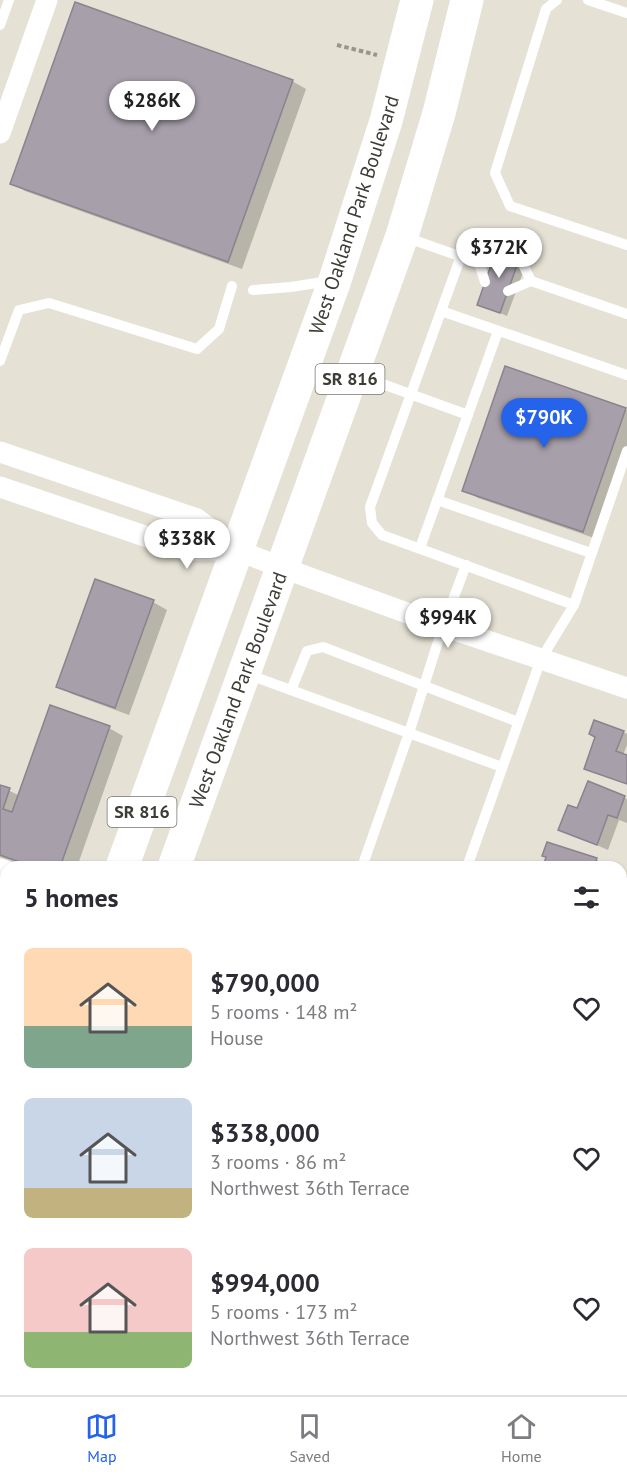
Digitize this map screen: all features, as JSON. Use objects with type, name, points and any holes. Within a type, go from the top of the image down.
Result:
[{"type":"main road","name":"West Oakland Park Boulevard","points":[[121,861],[335,280],[383,131],[417,0]]},
{"type":"main road","name":"West Oakland Park Boulevard","points":[[176,861],[402,236],[439,113],[467,0]]},
{"type":"street","points":[[1,128],[47,0]]},
{"type":"street","points":[[0,452],[197,519],[237,550],[283,568],[443,626],[627,688]]},
{"type":"street","points":[[0,487],[186,550],[237,550]]},
{"type":"lane","points":[[0,26],[9,0]]},
{"type":"lane","points":[[557,0],[546,9],[495,173],[510,206],[627,245]]},
{"type":"lane","points":[[588,0],[627,14]]},
{"type":"lane","points":[[402,236],[479,263],[489,271],[479,263]]},
{"type":"lane","points":[[479,263],[497,249]]},
{"type":"lane","points":[[461,256],[370,507],[372,523],[382,535],[574,605]]},
{"type":"lane","points":[[518,263],[531,280],[627,314]]},
{"type":"lane","points":[[253,290],[335,280]]},
{"type":"lane","points":[[510,286],[531,280]]},
{"type":"lane","points":[[0,361],[19,310],[50,303],[197,349],[219,329],[232,286]]},
{"type":"lane","points":[[441,311],[627,375]]},
{"type":"lane","points":[[420,548],[498,331]]},
{"type":"lane","points":[[352,373],[468,415]]},
{"type":"lane","points":[[469,861],[541,659],[574,605],[627,451]]},
{"type":"lane","points":[[437,500],[591,553]]},
{"type":"lane","points":[[364,861],[410,733],[443,626],[466,565]]},
{"type":"lane","points":[[291,690],[307,651],[323,647],[518,722]]},
{"type":"lane","points":[[244,673],[502,767]]},
{"type":"path","points":[[337,45],[377,55]]},
{"type":"building","points":[[75,2],[293,80],[228,262],[10,184]]},
{"type":"building","points":[[498,245],[521,254],[500,313],[477,305]]},
{"type":"building","points":[[505,366],[626,408],[583,532],[462,491]]},
{"type":"building","points":[[95,579],[154,600],[115,708],[56,687]]},
{"type":"building","points":[[50,705],[110,726],[62,861],[17,861],[0,855],[0,785],[10,788],[3,809],[12,812]]},
{"type":"building","points":[[594,720],[624,731],[616,751],[627,755],[627,784],[584,769],[595,737],[589,734]]},
{"type":"building","points":[[588,781],[625,796],[617,818],[608,815],[597,845],[558,830],[568,805],[577,808]]},
{"type":"building","points":[[547,842],[597,858],[596,861],[545,861],[546,857],[542,856]]}]
